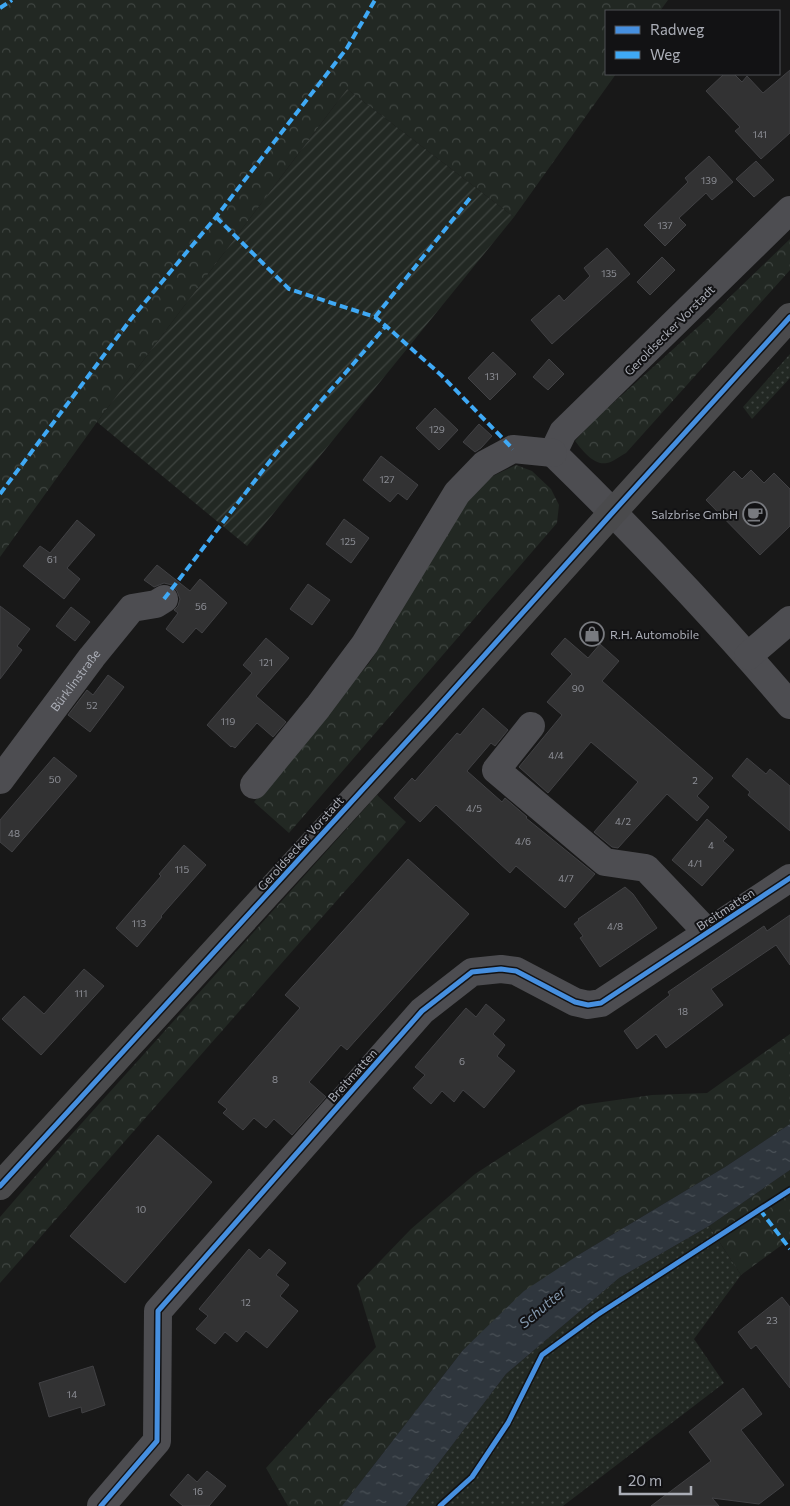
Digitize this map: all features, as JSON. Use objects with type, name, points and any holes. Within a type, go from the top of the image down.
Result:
[{"type":"main road","name":"Geroldsecker Vorstadt","points":[[0,1186],[430,716],[790,317]]},
{"type":"street","name":"Geroldsecker Vorstadt","points":[[553,453],[563,432],[790,210]]},
{"type":"street","points":[[254,785],[318,707],[365,644],[457,493],[485,464],[513,449],[553,453],[682,584],[790,705]]},
{"type":"street","name":"Bürklinstraße","points":[[0,780],[92,657],[132,608],[156,604],[164,599]]},
{"type":"street","points":[[748,656],[790,620]]},
{"type":"street","name":"Breitmatten","points":[[531,726],[496,770],[605,862],[646,868],[707,932]]},
{"type":"street","name":"Breitmatten","points":[[101,1506],[157,1441],[158,1311],[422,1011],[472,972],[501,969],[516,971],[575,1002],[588,1005],[601,1003],[790,878]]},
{"type":"green space","points":[[0,0],[668,0],[661,10],[605,10],[605,75],[615,75],[514,217],[347,89],[97,422],[0,557]]},
{"type":"green space","points":[[347,89],[514,217],[247,546],[97,422]]},
{"type":"green space","points":[[790,239],[790,270],[626,453],[607,463],[598,462],[589,457],[575,441],[594,420],[708,318]]},
{"type":"green space","points":[[790,354],[790,378],[752,419],[743,407]]},
{"type":"green space","points":[[516,465],[532,471],[551,489],[559,505],[557,523],[289,833],[254,802],[370,662],[394,624],[417,576],[464,502],[493,476]]},
{"type":"green space","points":[[377,795],[406,822],[0,1283],[0,1217],[63,1144]]},
{"type":"green space","points":[[790,1034],[790,1124],[725,1167],[580,1254],[463,1350],[342,1506],[288,1506],[266,1468],[376,1347],[357,1285],[411,1229],[475,1174],[581,1105],[652,1095],[707,1093]]},
{"type":"green space","points":[[790,1170],[790,1239],[741,1275],[709,1226]]},
{"type":"green space","points":[[709,1226],[741,1275],[694,1339],[724,1383],[563,1506],[406,1506],[506,1374],[619,1278]]},
{"type":"water","name":"Schutter","points":[[790,1124],[790,1170],[709,1226],[619,1278],[506,1374],[406,1506],[342,1506],[463,1350],[524,1291],[580,1254],[725,1167]]},
{"type":"building","points":[[790,70],[790,133],[761,159],[735,131],[740,127],[706,91],[723,75],[735,75],[742,82],[747,76],[763,93]]},
{"type":"building","points":[[709,156],[733,182],[712,200],[706,193],[679,218],[686,225],[665,246],[644,225],[688,182],[685,178]]},
{"type":"building","points":[[756,161],[774,180],[754,197],[736,179]]},
{"type":"building","points":[[607,248],[630,274],[552,344],[531,320],[559,295],[564,301],[590,276],[584,268]]},
{"type":"building","points":[[662,257],[675,270],[650,295],[637,282]]},
{"type":"building","points":[[493,352],[516,374],[490,400],[468,378]]},
{"type":"building","points":[[549,359],[564,374],[548,390],[533,377]]},
{"type":"building","points":[[435,408],[458,430],[439,450],[416,428]]},
{"type":"building","points":[[479,424],[492,436],[475,452],[463,442]]},
{"type":"building","points":[[381,456],[418,485],[407,500],[398,493],[390,502],[363,480]]},
{"type":"building","name":"Salzbrise GmbH","points":[[751,470],[764,483],[774,473],[790,489],[790,526],[760,555],[706,500],[734,471],[742,479]]},
{"type":"building","points":[[344,519],[369,538],[351,563],[326,544]]},
{"type":"building","points":[[77,520],[95,535],[67,568],[80,579],[64,599],[23,566],[40,546],[50,553]]},
{"type":"building","points":[[157,565],[190,591],[200,579],[227,603],[202,633],[196,628],[183,643],[166,629],[178,613],[174,610],[178,606],[180,599],[177,591],[172,585],[164,583],[154,587],[144,580]]},
{"type":"building","points":[[308,584],[330,600],[312,625],[290,609]]},
{"type":"building","points":[[0,606],[30,629],[17,646],[22,650],[0,679]]},
{"type":"building","points":[[71,607],[90,622],[75,641],[56,626]]},
{"type":"building","points":[[266,638],[289,658],[256,696],[286,722],[273,737],[257,723],[235,748],[231,747],[207,725],[252,673],[243,665]]},
{"type":"building","points":[[565,638],[588,658],[600,644],[619,661],[602,681],[713,778],[697,796],[709,807],[697,821],[667,794],[618,848],[612,847],[594,832],[638,782],[591,742],[548,793],[519,767],[562,715],[547,702],[572,674],[551,654]]},
{"type":"building","points":[[108,675],[124,687],[90,732],[68,715],[87,690],[93,695]]},
{"type":"building","points":[[483,708],[508,730],[495,746],[491,743],[467,771],[502,802],[505,798],[526,818],[595,874],[565,908],[516,866],[510,873],[436,805],[420,822],[394,798],[412,778],[415,781],[457,733],[460,735]]},
{"type":"building","points":[[54,757],[77,776],[12,852],[0,842],[0,820]]},
{"type":"building","points":[[747,758],[766,774],[770,769],[790,786],[790,831],[748,795],[750,792],[732,776]]},
{"type":"building","points":[[707,819],[727,837],[723,841],[734,850],[702,886],[672,860]]},
{"type":"building","points":[[184,845],[206,865],[161,916],[137,947],[116,928],[161,876],[159,874]]},
{"type":"building","points":[[408,859],[469,914],[347,1050],[341,1045],[309,1082],[326,1097],[292,1135],[274,1119],[266,1128],[254,1118],[243,1130],[223,1113],[227,1109],[218,1102],[300,1008],[285,995]]},
{"type":"building","points":[[625,887],[633,894],[657,928],[600,967],[580,938],[583,936],[574,924],[578,919]]},
{"type":"building","points":[[790,915],[790,965],[776,945],[711,989],[723,1005],[666,1048],[656,1034],[637,1049],[624,1031],[670,995],[668,992],[764,926],[767,931]]},
{"type":"building","points":[[84,969],[104,986],[41,1055],[2,1019],[24,996],[44,1014]]},
{"type":"building","points":[[486,1004],[505,1020],[493,1034],[505,1045],[497,1056],[515,1071],[484,1108],[463,1090],[454,1102],[442,1091],[431,1104],[413,1088],[425,1075],[415,1067],[466,1008],[476,1017]]},
{"type":"building","points":[[158,1135],[212,1182],[125,1283],[70,1236]]},
{"type":"building","points":[[249,1249],[260,1259],[269,1249],[286,1263],[276,1275],[289,1285],[280,1296],[298,1311],[267,1348],[246,1331],[237,1342],[225,1332],[215,1344],[196,1329],[208,1316],[199,1309]]},
{"type":"building","points":[[782,1297],[790,1307],[790,1388],[756,1345],[751,1349],[738,1332]]},
{"type":"building","points":[[93,1366],[105,1405],[82,1413],[81,1407],[49,1417],[39,1383]]},
{"type":"building","points":[[743,1388],[762,1414],[741,1430],[784,1485],[759,1504],[712,1498],[719,1506],[651,1506],[711,1461],[689,1432]]},
{"type":"building","points":[[207,1471],[226,1486],[209,1506],[183,1506],[170,1495],[188,1474],[197,1482]]},
{"type":"marked path","points":[[0,8],[12,0]]},
{"type":"marked path","points":[[0,494],[131,319],[216,217],[347,48],[375,0]]},
{"type":"marked path","points":[[375,317],[471,197]]},
{"type":"marked path","points":[[216,217],[289,289],[375,317],[441,375],[513,449]]},
{"type":"marked path","points":[[164,599],[277,452],[386,326]]},
{"type":"marked path","points":[[760,1210],[790,1249]]},
{"type":"cycle path","points":[[0,1186],[430,716],[790,317]]},
{"type":"cycle path","points":[[101,1506],[157,1441],[158,1311],[422,1011],[472,972],[501,969],[516,971],[575,1002],[588,1005],[601,1003],[790,878]]},
{"type":"cycle path","points":[[440,1506],[472,1477],[508,1423],[542,1355],[597,1315],[790,1190]]},
{"type":"place","name":"Salzbrise GmbH","points":[[755,514]]},
{"type":"place","name":"R.H. Automobile","points":[[592,634]]}]
